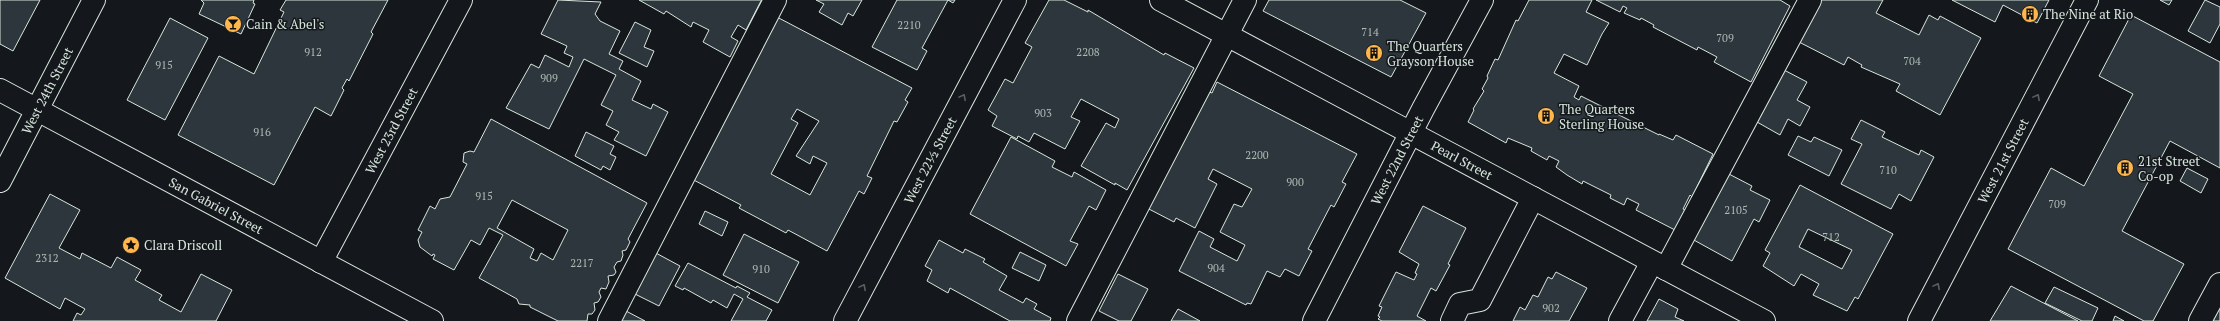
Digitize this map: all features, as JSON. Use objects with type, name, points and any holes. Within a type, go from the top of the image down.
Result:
[{"type":"street","name":"West 24th Street","points":[[0,181],[94,0]]},
{"type":"street","name":"West 23rd Street","points":[[321,262],[461,0]]},
{"type":"street","points":[[609,321],[775,0]]},
{"type":"street","name":"West 22½ Street","points":[[845,321],[1015,0]]},
{"type":"street","name":"Pearl Street","points":[[1161,0],[1764,321]]},
{"type":"street","points":[[1078,321],[1245,0]]},
{"type":"street","name":"West 22nd Street","points":[[1314,321],[1410,133],[1482,0]]},
{"type":"street","points":[[1620,321],[1659,266],[1810,0]]},
{"type":"street","name":"West 21st Street","points":[[1919,321],[2087,0]]},
{"type":"street","name":"San Gabriel Street","points":[[0,90],[431,321]]},
{"type":"street","points":[[1452,321],[1460,304],[1480,300],[1533,198]]},
{"type":"street","points":[[2200,321],[2220,284]]},
{"type":"building","points":[[0,0],[40,0],[13,51],[0,44]]},
{"type":"building","name":"Cain & Abel's","points":[[201,0],[254,0],[253,3],[255,4],[241,34],[199,14],[204,3]]},
{"type":"building","points":[[286,0],[388,0],[371,32],[373,34],[349,81],[347,79],[342,88],[344,90],[331,116],[315,107],[274,185],[178,135],[219,56],[254,74],[284,12],[280,10]]},
{"type":"building","points":[[558,0],[601,2],[595,14],[600,21],[620,31],[609,54],[623,61],[619,69],[641,81],[632,100],[651,109],[653,104],[668,112],[646,156],[614,140],[619,132],[606,125],[613,111],[601,105],[616,75],[584,59],[549,129],[506,108],[531,64],[539,68],[545,55],[569,67],[573,57],[564,53],[567,46],[541,34]]},
{"type":"building","points":[[639,0],[764,0],[761,1],[746,30],[738,25],[731,37],[738,41],[730,57],[703,42],[709,30],[693,22],[691,27],[666,11],[664,14]]},
{"type":"building","points":[[816,0],[862,0],[853,16],[848,13],[842,25],[819,12],[824,4]]},
{"type":"building","points":[[897,0],[948,0],[922,48],[927,51],[917,70],[872,47]]},
{"type":"building","points":[[948,0],[955,0],[953,3]]},
{"type":"building","points":[[1049,0],[1064,0],[1088,12],[1088,10],[1164,55],[1165,53],[1194,68],[1127,190],[1081,166],[1106,123],[1115,128],[1119,119],[1081,99],[1071,117],[1080,121],[1065,149],[1034,133],[1029,142],[1018,136],[1017,139],[992,126],[997,116],[988,110],[1005,79],[1013,83],[1032,47],[1025,43]]},
{"type":"building","name":"The Quarters Grayson House","points":[[1269,0],[1400,0],[1426,13],[1391,77],[1263,11]]},
{"type":"building","name":"The Quarters Sterling House","points":[[1529,0],[1592,0],[1586,12],[1609,23],[1587,65],[1564,54],[1554,73],[1579,86],[1574,97],[1579,100],[1581,96],[1659,135],[1673,140],[1676,135],[1713,154],[1692,197],[1690,195],[1683,209],[1685,210],[1675,230],[1636,210],[1639,204],[1627,198],[1624,205],[1610,198],[1611,195],[1583,181],[1582,184],[1556,167],[1559,161],[1549,156],[1547,160],[1531,151],[1532,148],[1508,138],[1506,143],[1468,122],[1474,110],[1473,109],[1484,91],[1482,89],[1495,59],[1498,60],[1516,20],[1518,21]]},
{"type":"building","points":[[1596,0],[1780,0],[1790,6],[1751,82],[1714,62],[1717,57],[1698,47],[1697,50],[1653,27],[1654,25],[1641,18],[1640,20],[1624,13],[1627,8],[1623,6],[1620,12]]},
{"type":"building","points":[[1819,0],[1883,0],[1876,13],[1919,35],[1929,15],[1938,20],[1940,16],[1981,38],[1940,115],[1896,91],[1900,84],[1861,67],[1862,65],[1848,57],[1844,65],[1797,41]]},
{"type":"building","name":"The Nine at Rio","points":[[1952,0],[2049,0],[2037,23],[2003,5],[1995,22]]},
{"type":"building","points":[[2160,0],[2172,0],[2169,5]]},
{"type":"building","points":[[2205,0],[2220,7],[2220,24],[2210,43],[2188,31]]},
{"type":"building","name":"21st Street Co-op","points":[[2131,15],[2220,62],[2220,168],[2170,141],[2122,231],[2184,264],[2153,321],[2144,321],[2008,249],[2051,168],[2084,186],[2133,94],[2099,76]]},
{"type":"building","points":[[775,16],[912,88],[905,100],[908,102],[897,122],[894,121],[867,176],[872,178],[864,194],[859,191],[827,251],[788,230],[786,233],[739,208],[741,205],[690,178]],"holes":[[[797,109],[819,121],[796,156],[810,164],[813,156],[827,163],[810,195],[771,174],[798,123],[791,119]]]},
{"type":"building","points":[[170,18],[208,38],[165,120],[127,100]]},
{"type":"building","points":[[635,22],[651,30],[644,47],[654,51],[647,67],[619,53]]},
{"type":"building","points":[[1784,70],[1807,82],[1797,100],[1810,107],[1800,126],[1788,119],[1780,135],[1757,122]]},
{"type":"building","points":[[1217,82],[1357,154],[1342,182],[1346,184],[1334,207],[1331,205],[1308,249],[1312,251],[1299,276],[1285,269],[1280,277],[1267,271],[1251,304],[1247,303],[1246,305],[1179,271],[1199,231],[1214,239],[1210,247],[1237,261],[1245,245],[1220,232],[1234,204],[1242,207],[1252,189],[1213,169],[1208,179],[1217,184],[1195,228],[1176,218],[1174,222],[1147,208],[1206,91],[1212,93]]},
{"type":"building","points":[[491,119],[647,203],[628,239],[630,242],[626,250],[622,251],[623,255],[621,261],[617,262],[614,267],[616,272],[614,275],[608,276],[609,282],[606,289],[601,288],[599,292],[601,297],[598,302],[594,303],[595,310],[592,314],[588,314],[587,321],[558,321],[530,307],[530,305],[519,304],[517,299],[479,278],[503,235],[489,228],[480,245],[471,240],[454,270],[433,259],[435,255],[433,254],[432,256],[420,247],[418,240],[422,232],[418,230],[430,206],[435,209],[440,199],[450,197],[467,164],[463,162],[464,153],[470,151],[474,152]],"holes":[[[512,200],[568,230],[553,260],[541,253],[537,261],[530,258],[534,249],[497,228]]]},
{"type":"building","points":[[1861,120],[1885,132],[1882,137],[1919,155],[1921,150],[1934,157],[1911,201],[1899,194],[1891,209],[1841,184],[1862,144],[1851,139]]},
{"type":"building","points":[[586,132],[614,146],[610,154],[616,157],[610,170],[603,166],[601,170],[575,156]]},
{"type":"building","points":[[1798,136],[1811,142],[1814,137],[1842,150],[1829,176],[1788,155]]},
{"type":"building","points":[[1011,137],[1055,161],[1052,167],[1072,177],[1074,172],[1106,190],[1096,210],[1089,206],[1070,241],[1078,244],[1066,266],[970,214]]},
{"type":"building","points":[[2187,168],[2208,179],[2201,193],[2180,181]]},
{"type":"building","points":[[1727,173],[1752,186],[1750,190],[1770,200],[1759,222],[1754,219],[1732,261],[1692,239]]},
{"type":"building","points":[[1800,185],[1893,234],[1858,299],[1855,297],[1847,311],[1813,295],[1819,284],[1801,274],[1794,286],[1763,266],[1770,253],[1765,250]],"holes":[[[1808,229],[1852,250],[1842,269],[1799,247]]]},
{"type":"building","points":[[50,194],[80,210],[59,248],[80,259],[82,253],[111,268],[117,257],[141,270],[135,280],[162,295],[159,300],[181,312],[201,274],[232,290],[216,321],[73,321],[77,313],[81,315],[85,309],[65,298],[60,309],[5,278]]},
{"type":"building","points":[[1423,206],[1466,228],[1448,264],[1450,265],[1436,291],[1431,288],[1417,316],[1426,321],[1382,321],[1378,319],[1380,317],[1378,316],[1382,307],[1379,306],[1396,272],[1414,280],[1417,274],[1415,273],[1419,264],[1399,252]]},
{"type":"building","points":[[705,211],[728,222],[722,236],[699,224]]},
{"type":"building","points":[[744,234],[799,262],[778,303],[723,275]]},
{"type":"building","points":[[939,240],[963,253],[965,249],[985,259],[983,262],[1007,276],[999,290],[1023,303],[1026,298],[1037,304],[1034,309],[1051,318],[1050,321],[1010,321],[950,288],[948,293],[927,281],[932,270],[925,266]]},
{"type":"building","points":[[654,252],[680,266],[659,306],[633,293]]},
{"type":"building","points":[[1020,252],[1046,265],[1039,281],[1012,268]]},
{"type":"building","points":[[688,263],[736,288],[737,286],[750,293],[747,297],[772,310],[766,321],[731,321],[743,299],[734,294],[727,308],[713,300],[711,303],[684,288],[683,290],[675,286]]},
{"type":"building","points":[[1556,272],[1587,288],[1569,321],[1513,321],[1520,307],[1525,310],[1533,295],[1538,297],[1548,277],[1552,279]]},
{"type":"building","points":[[1118,274],[1148,289],[1131,321],[1119,321],[1099,311]]},
{"type":"building","points":[[2011,286],[2078,321],[1990,321]]},
{"type":"building","points":[[2054,287],[2098,308],[2092,321],[2082,321],[2045,303]]},
{"type":"building","points":[[1659,299],[1678,309],[1675,317],[1684,321],[1647,321]]},
{"type":"building","points":[[2220,307],[2220,321],[2213,321]]},
{"type":"building","points":[[1178,309],[1200,321],[1171,321]]},
{"type":"building","points":[[626,311],[645,321],[620,321]]},
{"type":"building","points":[[2115,316],[2124,321],[2113,321]]},
{"type":"place","name":"The Nine at Rio","points":[[2030,14]]},
{"type":"place","name":"Cain & Abel's","points":[[233,24]]},
{"type":"place","name":"The Quarters Grayson House","points":[[1374,53]]},
{"type":"place","name":"The Quarters Sterling House","points":[[1546,116]]},
{"type":"place","name":"21st Street Co-op","points":[[2125,168]]},
{"type":"place","name":"Clara Driscoll","points":[[131,245]]}]
